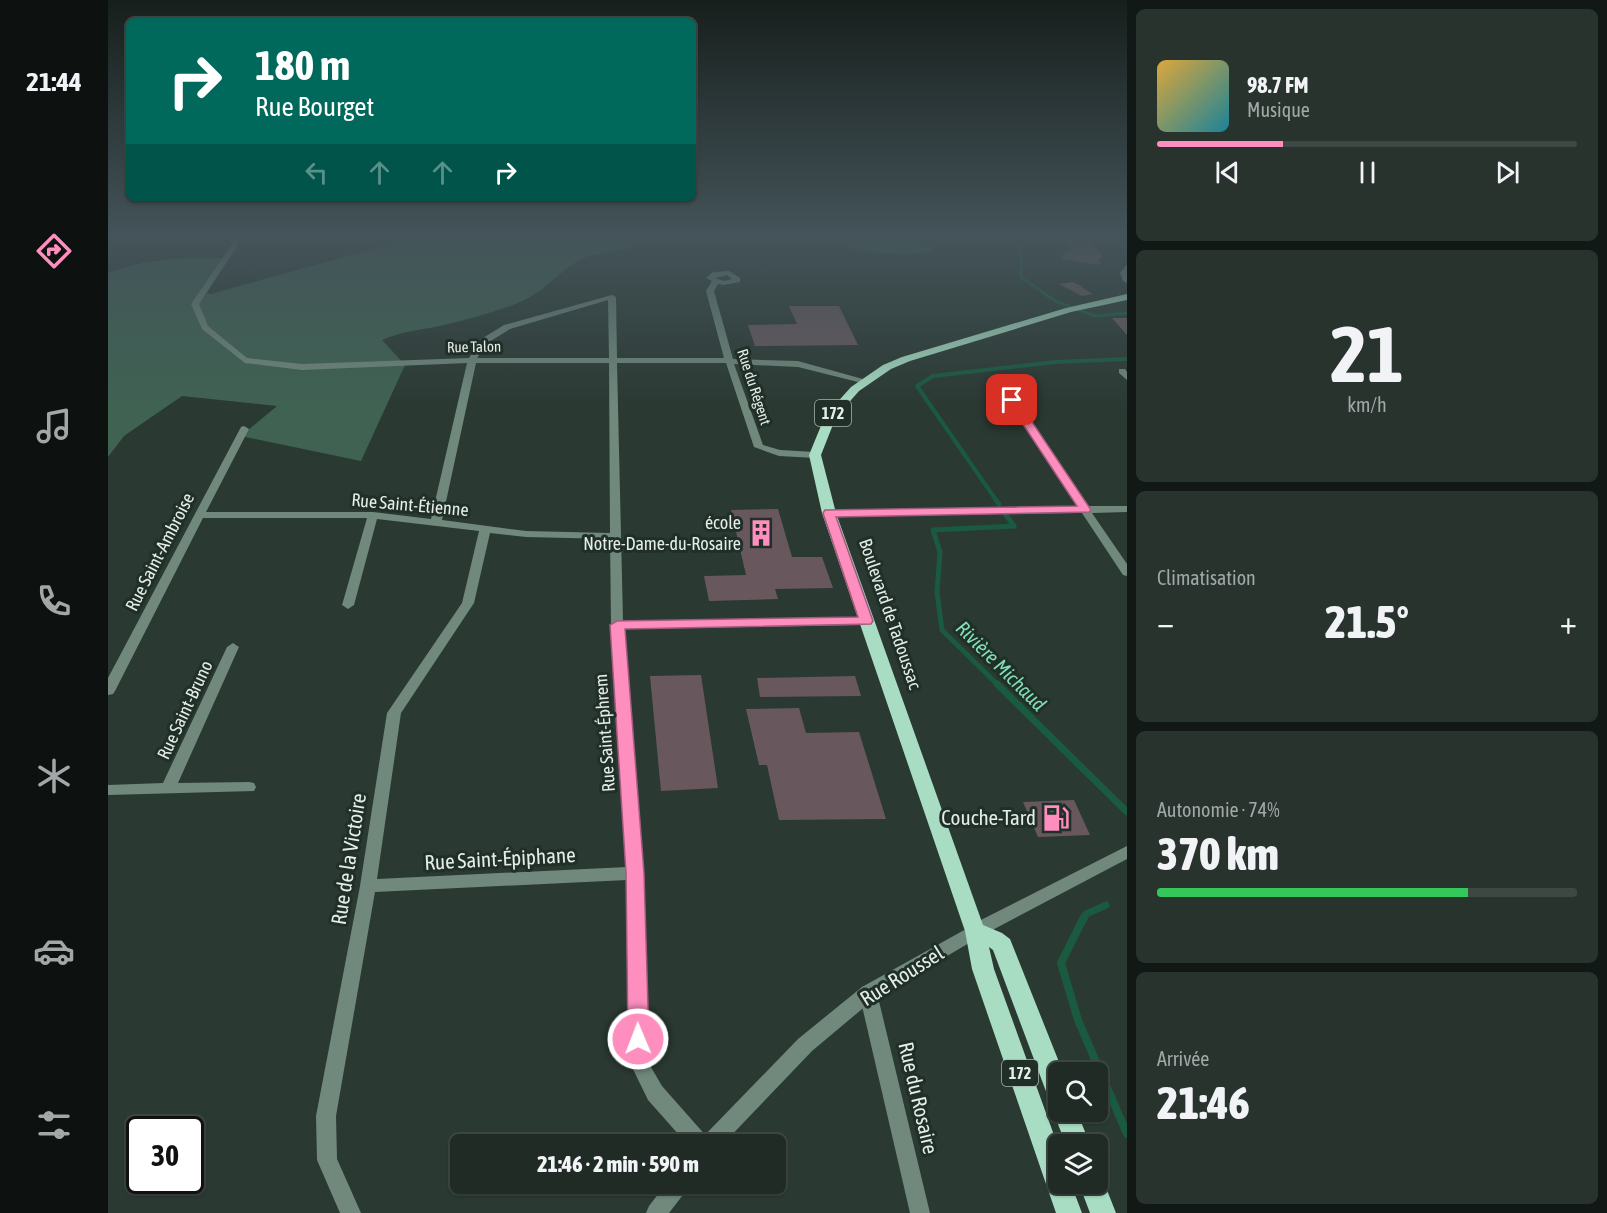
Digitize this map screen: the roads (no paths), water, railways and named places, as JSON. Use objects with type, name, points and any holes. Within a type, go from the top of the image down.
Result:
[{"type":"main road","name":"172","points":[[815,455],[831,416],[841,401],[866,381],[906,359],[1058,313],[1127,297]]},
{"type":"main road","name":"Boulevard de Tadoussac","points":[[815,455],[829,513],[975,931],[983,969],[1069,1213]]},
{"type":"main road","name":"172","points":[[975,931],[995,939],[1002,945],[1048,1065]]},
{"type":"main road","points":[[1096,1194],[1103,1213]]},
{"type":"street","name":"Rue Talon","points":[[202,294],[195,304],[205,327],[245,360],[302,367],[472,360],[729,361],[798,364],[866,381]]},
{"type":"street","name":"Rue du Régent","points":[[711,294],[729,361],[759,447],[779,453],[815,455]]},
{"type":"street","name":"Rue Saint-Éphrem","points":[[472,360],[482,344],[496,331],[612,297],[615,359],[617,625],[635,873],[639,1063],[655,1093],[691,1134]]},
{"type":"street","points":[[436,521],[472,360]]},
{"type":"street","points":[[1000,382],[1127,573]]},
{"type":"street","name":"Rue Saint-Ambroise","points":[[108,691],[244,429]]},
{"type":"street","points":[[829,513],[1127,509]]},
{"type":"street","name":"Rue Saint-Étienne","points":[[200,515],[374,515],[526,534],[616,536]]},
{"type":"street","points":[[348,605],[374,515]]},
{"type":"street","name":"Rue de la Victoire","points":[[351,1213],[327,1160],[326,1116],[368,886],[394,714],[468,603],[485,529]]},
{"type":"street","points":[[617,625],[867,621]]},
{"type":"street","name":"Rue Saint-Bruno","points":[[168,788],[233,647]]},
{"type":"street","points":[[108,790],[249,787]]},
{"type":"street","name":"Rue Roussel","points":[[720,1134],[805,1045],[868,993],[975,931],[1127,852]]},
{"type":"street","name":"Rue Saint-Épiphane","points":[[368,886],[635,873]]},
{"type":"street","name":"Rue du Rosaire","points":[[868,993],[920,1213]]},
{"type":"street","points":[[656,1213],[671,1194]]},
{"type":"waterway","name":"Rivière Michaud","points":[[1045,294],[1055,301],[1095,316],[1127,313]]},
{"type":"waterway","name":"Rivière Michaud","points":[[996,500],[917,386],[933,376],[1055,362],[1127,359]]},
{"type":"waterway","name":"Rivière Michaud","points":[[995,499],[999,504]]},
{"type":"waterway","name":"Rivière Michaud","points":[[998,685],[942,630],[937,592],[940,552],[933,530],[1014,526],[1006,515]]},
{"type":"waterway","name":"Rivière Michaud","points":[[997,684],[1127,812]]},
{"type":"waterway","name":"Rivière Michaud","points":[[1084,919],[1086,914],[1106,905]]},
{"type":"waterway","name":"Rivière Michaud","points":[[1084,917],[1061,963],[1078,1020],[1127,1134]]},
{"type":"place","name":"école Notre-Dame-du-Rosaire","points":[[761,533]]},
{"type":"place","name":"Couche-Tard","points":[[1056,818]]}]
